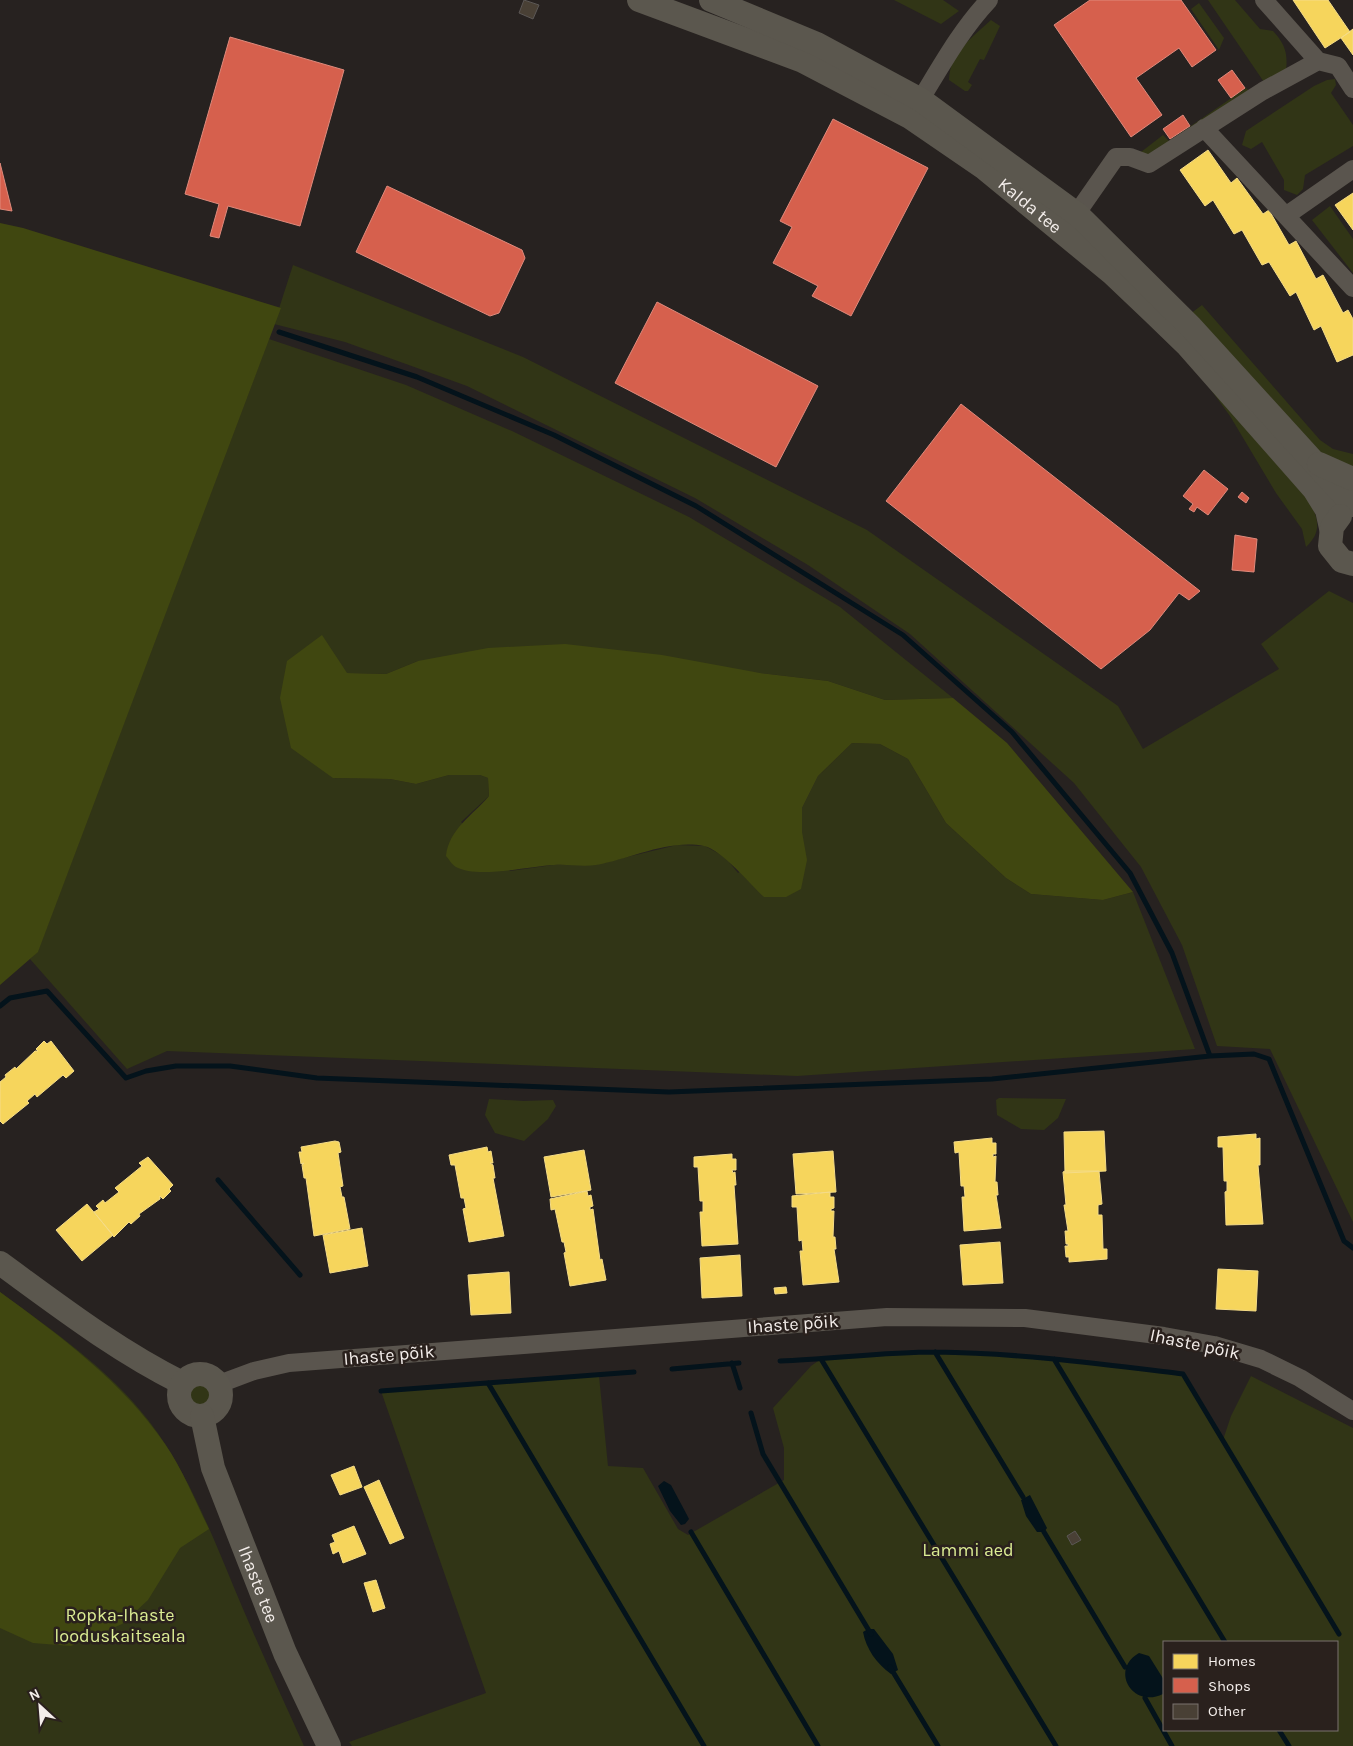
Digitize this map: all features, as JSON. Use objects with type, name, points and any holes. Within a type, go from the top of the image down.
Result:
[{"type":"street","name":"Kalda tee","points":[[639,0],[803,61],[915,108]]},
{"type":"street","points":[[915,108],[971,18],[989,0]]},
{"type":"street","points":[[1264,0],[1318,61],[1338,66],[1353,89]]},
{"type":"street","name":"Kalda tee","points":[[722,3],[817,44],[915,108],[983,167],[1070,223],[1191,326],[1353,505]]},
{"type":"street","points":[[1070,223],[1116,157],[1130,157],[1149,164],[1262,91],[1318,61]]},
{"type":"street","points":[[1204,128],[1353,288]]},
{"type":"street","points":[[1287,215],[1353,169]]},
{"type":"street","name":"Kalda tee","points":[[1070,223],[1113,274],[1188,346],[1314,489],[1327,510],[1331,528],[1330,546],[1342,561],[1353,564]]},
{"type":"street","points":[[1313,461],[1353,479]]},
{"type":"street","points":[[1331,528],[1337,519],[1353,511]]},
{"type":"street","points":[[0,1263],[75,1318],[140,1362],[182,1383]]},
{"type":"street","name":"Ihaste põik","points":[[219,1384],[280,1365],[318,1361],[887,1317],[1025,1318],[1214,1344],[1261,1359],[1300,1378],[1353,1412]]},
{"type":"street","points":[[200,1373],[214,1378],[219,1384],[221,1390],[219,1405],[215,1411],[202,1416],[189,1414],[180,1403],[178,1396],[182,1383],[193,1374],[200,1373]]},
{"type":"street","name":"Ihaste tee","points":[[202,1416],[212,1468],[285,1653],[329,1746]]},
{"type":"green space","points":[[894,0],[943,0],[959,11],[941,24]]},
{"type":"green space","points":[[1208,0],[1235,0],[1260,29],[1273,31],[1285,49],[1286,71],[1266,85]]},
{"type":"green space","points":[[1199,3],[1224,38],[1219,50],[1191,9]]},
{"type":"green space","points":[[991,20],[1000,26],[984,60],[980,59],[968,82],[972,85],[968,91],[965,91],[949,80],[953,61],[963,46]]},
{"type":"green space","points":[[1335,79],[1336,85],[1331,93],[1353,125],[1353,146],[1305,175],[1303,189],[1297,195],[1284,190],[1284,180],[1262,142],[1251,149],[1242,145],[1246,131],[1314,86],[1327,80]]},
{"type":"green space","points":[[1246,88],[1252,93],[1147,155],[1141,152],[1163,135],[1169,141]]},
{"type":"green space","points":[[1330,206],[1353,239],[1353,273],[1312,220]]},
{"type":"green space","points":[[0,223],[23,228],[281,308],[38,952],[0,985]]},
{"type":"green space","points":[[293,265],[523,357],[867,530],[1118,706],[1143,749],[1279,669],[1261,644],[1329,591],[1353,603],[1353,1222],[1270,1049],[1217,1046],[1182,945],[1141,867],[1074,783],[910,634],[808,565],[695,498],[467,386],[345,342],[274,324]]},
{"type":"green space","points":[[1202,305],[1320,440],[1333,449],[1353,454],[1353,471],[1323,460],[1190,314]]},
{"type":"green space","points":[[1167,333],[1308,497],[1316,517],[1317,529],[1312,541],[1306,547],[1302,529],[1276,493],[1230,416],[1203,379],[1165,338]]},
{"type":"green space","points":[[269,339],[406,385],[512,431],[689,517],[840,607],[953,698],[885,700],[828,681],[760,673],[418,661],[386,674],[347,673],[333,778],[390,779],[416,784],[449,775],[480,775],[488,778],[489,796],[461,822],[510,871],[553,865],[594,865],[677,845],[705,846],[725,857],[738,873],[802,832],[802,808],[818,776],[852,743],[880,744],[908,759],[946,823],[1006,878],[1031,894],[1103,900],[1133,892],[1195,1049],[797,1076],[167,1051],[127,1069],[30,959],[38,951]]},
{"type":"green space","points":[[322,635],[347,673],[386,674],[418,661],[488,648],[565,644],[662,655],[760,673],[828,681],[885,700],[953,698],[1007,743],[1133,892],[1103,900],[1031,894],[1006,878],[946,823],[908,759],[880,744],[852,743],[818,776],[802,808],[802,832],[807,860],[801,889],[786,897],[764,897],[719,854],[704,846],[677,845],[663,847],[596,865],[554,865],[490,872],[466,870],[455,866],[446,856],[448,846],[456,830],[489,796],[488,778],[480,775],[449,775],[416,784],[390,779],[333,778],[291,748],[280,698],[287,661]]},
{"type":"green space","points":[[999,1098],[1066,1099],[1058,1118],[1044,1130],[1021,1129],[997,1115],[996,1100]]},
{"type":"green space","points":[[489,1099],[553,1100],[556,1106],[548,1119],[524,1141],[495,1133],[485,1115]]},
{"type":"green space","name":"Ropka-Ihaste looduskaitseala","points":[[0,1292],[98,1367],[133,1402],[163,1440],[197,1502],[304,1746],[0,1746]]},
{"type":"green space","points":[[0,1292],[89,1361],[130,1400],[165,1444],[183,1475],[209,1529],[180,1548],[148,1600],[122,1624],[71,1646],[33,1643],[0,1628]]},
{"type":"green space","name":"Lammi aed","points":[[935,1352],[1054,1359],[1183,1374],[1223,1440],[1231,1416],[1251,1376],[1353,1428],[1353,1746],[352,1746],[349,1742],[486,1693],[381,1391],[599,1376],[608,1466],[643,1468],[678,1529],[688,1535],[784,1480],[784,1448],[773,1408],[811,1366],[821,1359]]},
{"type":"green space","points":[[201,1378],[207,1379],[212,1383],[216,1388],[216,1400],[212,1405],[207,1409],[201,1410],[195,1409],[190,1405],[186,1400],[185,1394],[186,1388],[190,1383],[195,1379]]},
{"type":"shaded area","points":[[664,1481],[671,1485],[689,1519],[685,1524],[681,1525],[670,1511],[658,1486]]},
{"type":"shaded area","points":[[1030,1495],[1047,1528],[1044,1532],[1037,1532],[1026,1516],[1021,1500]]},
{"type":"shaded area","points":[[868,1629],[874,1629],[893,1654],[898,1670],[891,1674],[873,1656],[863,1632]]},
{"type":"shaded area","points":[[1139,1653],[1149,1656],[1163,1678],[1163,1694],[1152,1697],[1142,1696],[1134,1692],[1128,1685],[1126,1677],[1126,1669],[1130,1660]]},
{"type":"building: Homes","points":[[1293,0],[1328,0],[1350,32],[1325,48]]},
{"type":"building: Homes","points":[[1353,29],[1353,55],[1341,38]]},
{"type":"building: Homes","points":[[1208,150],[1231,183],[1237,178],[1263,214],[1269,210],[1289,245],[1296,241],[1316,279],[1323,275],[1343,313],[1348,310],[1353,319],[1353,355],[1337,362],[1321,326],[1314,330],[1296,292],[1290,296],[1269,262],[1262,265],[1242,230],[1234,234],[1213,200],[1205,206],[1180,170]]},
{"type":"building: Homes","points":[[1353,193],[1353,230],[1335,205]]},
{"type":"building: Homes","points":[[44,1041],[47,1044],[51,1041],[74,1071],[66,1078],[63,1075],[37,1097],[35,1094],[27,1101],[29,1103],[3,1124],[0,1121],[0,1082],[6,1077],[5,1075],[15,1067],[16,1069],[35,1051],[38,1051],[36,1049]]},
{"type":"building: Homes","points":[[1104,1131],[1106,1171],[1065,1173],[1064,1132]]},
{"type":"building: Homes","points":[[1256,1134],[1256,1139],[1260,1138],[1260,1165],[1258,1165],[1263,1224],[1226,1225],[1225,1192],[1227,1191],[1227,1181],[1224,1181],[1223,1147],[1218,1147],[1218,1137]]},
{"type":"building: Homes","points":[[992,1138],[992,1143],[996,1143],[996,1154],[993,1154],[993,1157],[996,1156],[995,1182],[997,1182],[998,1195],[996,1195],[1001,1228],[964,1231],[962,1197],[965,1197],[964,1186],[961,1186],[959,1152],[955,1153],[954,1142]]},
{"type":"building: Homes","points":[[335,1141],[339,1142],[341,1152],[338,1153],[343,1186],[340,1187],[342,1197],[344,1197],[350,1229],[314,1236],[306,1178],[304,1178],[302,1165],[304,1163],[301,1164],[299,1152],[302,1152],[301,1147]]},
{"type":"building: Homes","points":[[487,1147],[488,1152],[491,1151],[493,1163],[490,1163],[493,1165],[495,1178],[493,1178],[504,1236],[469,1242],[463,1209],[466,1208],[464,1198],[461,1198],[455,1165],[451,1165],[449,1155]]},
{"type":"building: Homes","points":[[584,1150],[591,1190],[551,1197],[544,1157]]},
{"type":"building: Homes","points":[[833,1151],[836,1192],[796,1194],[793,1154]]},
{"type":"building: Homes","points":[[732,1154],[732,1159],[736,1159],[736,1170],[732,1170],[733,1173],[735,1172],[736,1185],[734,1185],[738,1244],[702,1246],[700,1212],[703,1212],[703,1201],[700,1201],[698,1167],[694,1167],[694,1157]]},
{"type":"building: Homes","points":[[148,1157],[173,1185],[169,1189],[171,1191],[163,1199],[160,1196],[160,1199],[139,1214],[140,1216],[131,1224],[129,1222],[114,1237],[94,1212],[99,1209],[96,1206],[103,1200],[105,1203],[119,1192],[115,1188],[142,1166],[139,1163]]},
{"type":"building: Homes","points":[[1099,1171],[1102,1204],[1098,1205],[1098,1215],[1102,1215],[1103,1249],[1107,1249],[1107,1259],[1069,1262],[1069,1257],[1066,1257],[1065,1246],[1068,1246],[1068,1244],[1066,1244],[1065,1231],[1068,1231],[1064,1205],[1066,1205],[1063,1172]]},
{"type":"building: Homes","points":[[587,1191],[588,1196],[591,1195],[593,1206],[590,1207],[590,1210],[593,1209],[600,1260],[602,1259],[606,1280],[570,1286],[564,1242],[562,1242],[555,1209],[551,1210],[550,1199]]},
{"type":"building: Homes","points":[[830,1192],[830,1197],[834,1197],[834,1208],[831,1211],[834,1211],[833,1237],[835,1237],[836,1249],[834,1249],[839,1282],[803,1285],[800,1251],[803,1251],[802,1240],[799,1241],[797,1207],[792,1207],[792,1196]]},
{"type":"building: Homes","points":[[87,1204],[113,1235],[82,1261],[56,1230]]},
{"type":"building: Homes","points":[[362,1228],[368,1266],[330,1273],[323,1235]]},
{"type":"building: Homes","points":[[1000,1242],[1003,1283],[963,1285],[960,1245]]},
{"type":"building: Homes","points":[[740,1255],[742,1296],[702,1298],[700,1258]]},
{"type":"building: Homes","points":[[1218,1269],[1258,1271],[1256,1311],[1216,1309]]},
{"type":"building: Homes","points":[[509,1272],[511,1313],[471,1315],[468,1275]]},
{"type":"building: Homes","points":[[786,1287],[787,1293],[775,1294],[774,1288]]},
{"type":"building: Homes","points":[[354,1466],[362,1487],[340,1495],[331,1475]]},
{"type":"building: Homes","points":[[379,1480],[404,1538],[390,1544],[364,1487]]},
{"type":"building: Homes","points":[[354,1526],[366,1554],[343,1563],[339,1551],[333,1554],[330,1544],[335,1542],[332,1535]]},
{"type":"building: Homes","points":[[376,1580],[385,1608],[373,1612],[364,1583]]},
{"type":"building: Shops","points":[[1090,0],[1181,0],[1216,50],[1192,67],[1179,48],[1136,78],[1162,115],[1131,137],[1054,25]]},
{"type":"building: Shops","points":[[230,37],[344,70],[300,226],[228,206],[219,238],[210,236],[219,204],[185,194]]},
{"type":"building: Shops","points":[[1232,70],[1245,88],[1231,98],[1218,80]]},
{"type":"building: Shops","points":[[1183,115],[1190,126],[1170,139],[1163,129]]},
{"type":"building: Shops","points":[[833,119],[928,168],[851,316],[812,296],[818,286],[773,263],[792,227],[780,221]]},
{"type":"building: Shops","points":[[0,163],[12,211],[0,209]]},
{"type":"building: Shops","points":[[387,186],[522,250],[525,258],[499,313],[490,316],[356,252]]},
{"type":"building: Shops","points":[[657,302],[818,386],[776,467],[615,383]]},
{"type":"building: Shops","points":[[961,404],[1200,591],[1189,600],[1179,593],[1150,630],[1101,669],[886,501]]},
{"type":"building: Shops","points":[[1204,470],[1228,489],[1208,515],[1197,507],[1194,512],[1189,509],[1193,504],[1183,496]]},
{"type":"building: Shops","points":[[1242,492],[1249,498],[1246,503],[1238,497]]},
{"type":"building: Shops","points":[[1235,535],[1257,539],[1254,572],[1232,570]]},
{"type":"building: Other","points":[[524,0],[539,5],[533,19],[519,13]]},
{"type":"building: Other","points":[[1075,1531],[1081,1540],[1072,1545],[1067,1536]]},
{"type":"waterway","points":[[279,332],[417,377],[554,435],[696,506],[903,635],[1012,732],[1130,873],[1172,953],[1210,1056],[1254,1054],[1269,1059],[1344,1241],[1353,1248]]},
{"type":"waterway","points":[[0,1006],[10,998],[47,991],[126,1078],[146,1071],[176,1066],[230,1066],[317,1078],[669,1092],[992,1079],[1210,1056]]},
{"type":"waterway","points":[[218,1180],[300,1275]]},
{"type":"waterway","points":[[935,1352],[1023,1497]]},
{"type":"waterway","points":[[780,1361],[936,1352],[998,1354],[1183,1374],[1339,1634]]},
{"type":"waterway","points":[[821,1359],[1056,1746]]},
{"type":"waterway","points":[[1054,1359],[1224,1641]]},
{"type":"waterway","points":[[732,1363],[740,1388]]},
{"type":"waterway","points":[[672,1369],[739,1363]]},
{"type":"waterway","points":[[381,1391],[634,1372]]},
{"type":"waterway","points":[[488,1383],[704,1746]]},
{"type":"waterway","points":[[751,1413],[763,1454],[871,1634]]},
{"type":"waterway","points":[[691,1532],[818,1746]]},
{"type":"waterway","points":[[1044,1532],[1125,1667]]},
{"type":"waterway","points":[[890,1667],[938,1746]]},
{"type":"waterway","points":[[1145,1698],[1163,1730]]},
{"type":"waterway","points":[[1164,1731],[1172,1746]]},
{"type":"waterway","points":[[1280,1731],[1289,1746]]}]
